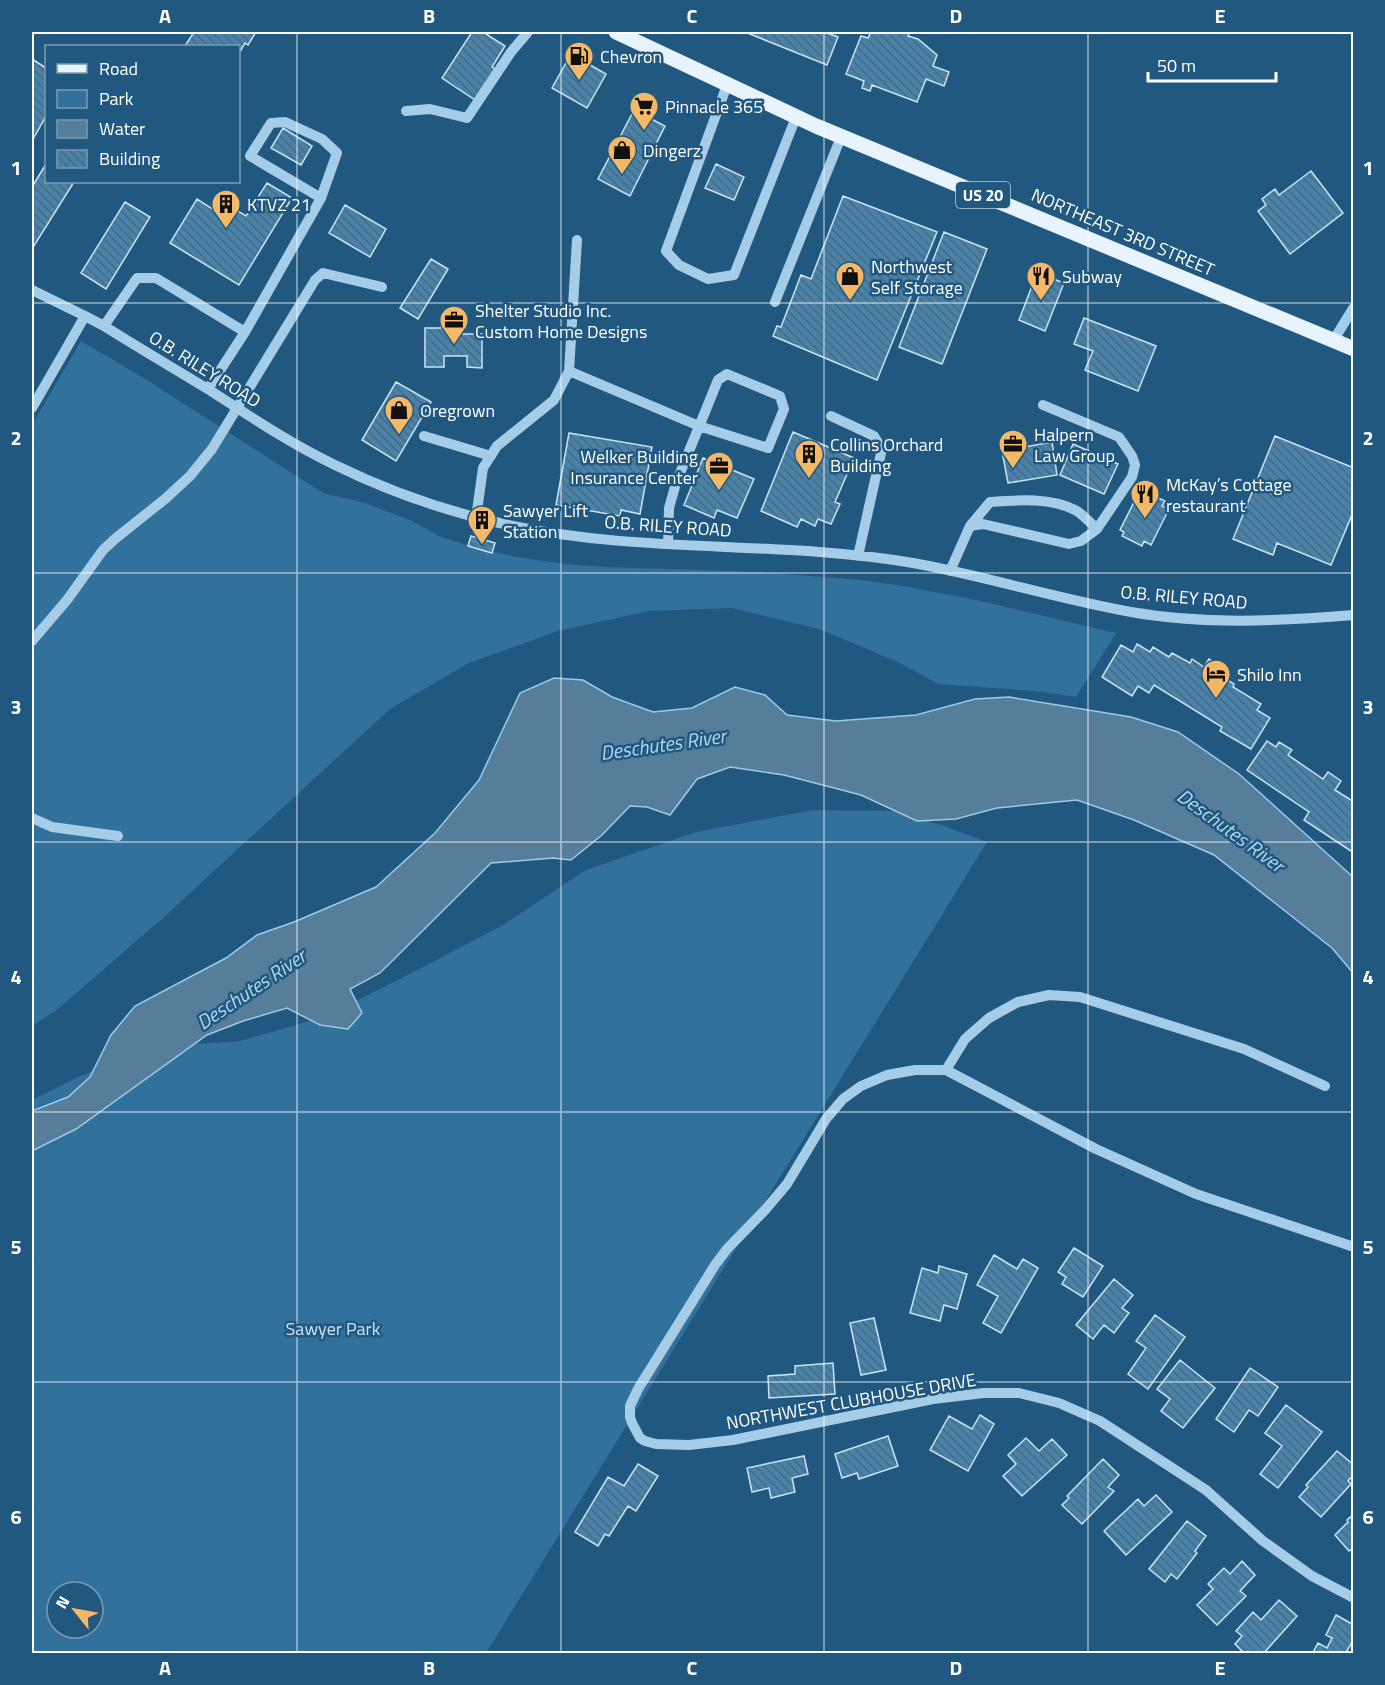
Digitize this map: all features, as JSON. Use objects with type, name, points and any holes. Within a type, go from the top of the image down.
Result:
[{"type":"main road","name":"NORTHEAST 3RD STREET","points":[[616,32],[841,137],[1353,349]]},
{"type":"street","points":[[406,111],[430,109],[467,118],[511,52],[528,32]]},
{"type":"street","points":[[727,85],[666,250],[679,265],[708,279],[734,275],[796,117]]},
{"type":"street","points":[[208,389],[245,332],[321,198],[337,153],[322,140],[285,122],[271,123],[250,156],[321,198]]},
{"type":"street","points":[[775,302],[841,137]]},
{"type":"street","points":[[476,518],[483,468],[490,456],[497,446],[554,400],[569,371],[577,240]]},
{"type":"street","points":[[32,641],[67,600],[103,550],[190,476],[212,449],[315,280],[322,273],[382,287]]},
{"type":"street","points":[[104,326],[137,278],[156,278],[245,332]]},
{"type":"street","name":"O.B. RILEY ROAD","points":[[32,290],[104,326],[289,440],[350,472],[426,503],[476,518],[553,533],[608,540],[858,556],[912,563],[1099,606],[1174,617],[1271,620],[1353,615]]},
{"type":"street","points":[[1333,341],[1353,307]]},
{"type":"street","points":[[32,408],[35,393],[86,316]]},
{"type":"street","points":[[569,371],[699,426],[768,448],[784,409],[780,396],[728,374],[718,380],[699,426],[676,483],[669,508],[668,544]]},
{"type":"street","points":[[970,526],[984,524],[1069,544],[1081,541],[1096,529],[1132,477],[1135,465],[1132,456],[1119,437],[1043,405]]},
{"type":"street","points":[[831,416],[874,436],[882,449],[858,556]]},
{"type":"street","points":[[424,436],[490,456]]},
{"type":"street","points":[[950,571],[970,526],[990,502],[1018,500],[1051,502],[1076,511],[1096,529]]},
{"type":"street","points":[[32,818],[52,827],[118,836]]},
{"type":"street","points":[[1325,1086],[1244,1049],[1080,997],[1049,995],[1018,1002],[989,1018],[965,1039],[946,1070],[1096,1149],[1196,1194],[1353,1247]]},
{"type":"street","name":"NORTHWEST CLUBHOUSE DRIVE","points":[[946,1070],[915,1070],[887,1075],[861,1086],[843,1099],[826,1119],[787,1184],[715,1265],[638,1389],[630,1406],[630,1417],[640,1438],[656,1444],[689,1445],[733,1440],[933,1399],[984,1393],[1019,1393],[1059,1403],[1100,1422],[1206,1490],[1263,1541],[1312,1576],[1353,1598]]},
{"type":"green space","points":[[81,341],[142,377],[323,493],[365,503],[412,521],[441,537],[467,545],[516,557],[564,564],[760,572],[862,580],[976,600],[1116,633],[1076,697],[1035,691],[938,684],[898,662],[819,629],[732,608],[649,611],[558,631],[469,663],[390,709],[164,917],[58,1009],[32,1026],[32,425]]},
{"type":"green space","name":"Sawyer Park","points":[[813,810],[896,811],[987,842],[486,1653],[32,1654],[32,1100],[76,1078],[151,1047],[240,1041],[324,1017],[503,925],[586,870],[696,832]]},
{"type":"water","name":"Deschutes River","points":[[554,678],[583,680],[612,697],[653,712],[692,708],[735,687],[765,695],[787,715],[836,721],[916,715],[975,699],[1009,697],[1131,717],[1178,732],[1239,774],[1353,877],[1353,973],[1332,948],[1214,855],[1134,820],[1077,800],[997,808],[956,819],[917,821],[861,795],[784,775],[730,767],[697,779],[670,815],[647,807],[630,806],[602,835],[571,860],[553,858],[491,863],[380,973],[350,989],[362,1013],[348,1029],[320,1025],[287,1008],[243,1021],[207,1035],[76,1129],[32,1151],[32,1111],[68,1097],[90,1077],[111,1035],[135,1006],[226,958],[257,935],[376,887],[435,833],[479,780],[520,693]]},
{"type":"building","points":[[194,32],[256,32],[248,45],[245,43],[240,52],[240,45],[186,45]]},
{"type":"building","points":[[472,32],[483,32],[505,46],[492,67],[495,69],[475,100],[442,78]]},
{"type":"building","points":[[745,32],[825,32],[838,37],[827,65]]},
{"type":"building","points":[[871,32],[910,32],[908,36],[918,39],[937,55],[933,66],[949,72],[944,86],[926,79],[917,102],[872,85],[870,91],[862,88],[864,81],[846,74],[861,36],[868,38]]},
{"type":"building","name":"Chevron","points":[[571,54],[606,74],[587,108],[552,88]]},
{"type":"building","points":[[32,59],[45,67],[45,118],[32,141]]},
{"type":"building","points":[[634,110],[665,126],[630,196],[598,179]]},
{"type":"building","points":[[283,128],[312,146],[301,165],[271,148]]},
{"type":"building","points":[[716,164],[744,177],[734,200],[705,188]]},
{"type":"building","points":[[45,166],[45,183],[73,183],[32,249],[32,187]]},
{"type":"building","points":[[1311,171],[1343,213],[1290,254],[1258,211],[1266,205],[1262,199],[1275,189],[1279,195]]},
{"type":"building","name":"KTVZ 21","points":[[267,183],[292,198],[239,285],[170,243],[197,199],[217,212],[223,202],[246,216]]},
{"type":"building","name":"Northwest Self Storage","points":[[843,196],[937,232],[877,380],[773,336],[777,326],[781,327],[801,275],[811,279]]},
{"type":"building","points":[[125,202],[150,217],[106,289],[81,273]]},
{"type":"building","points":[[345,205],[386,229],[370,257],[329,233]]},
{"type":"building","points":[[944,232],[987,249],[942,364],[899,347]]},
{"type":"building","points":[[431,259],[448,269],[418,319],[400,308]]},
{"type":"building","name":"Subway","points":[[1037,273],[1064,283],[1045,331],[1019,320]]},
{"type":"building","points":[[1084,318],[1156,346],[1138,391],[1085,370],[1093,351],[1074,344]]},
{"type":"building","name":"Shelter Studio Inc. Custom Home Designs","points":[[441,323],[454,323],[454,334],[482,334],[482,368],[467,367],[467,356],[444,356],[444,367],[425,367],[425,328],[441,328]]},
{"type":"building","points":[[396,382],[431,402],[396,461],[362,440]]},
{"type":"building","name":"Collins Orchard Building","points":[[793,432],[854,458],[835,502],[840,504],[831,524],[818,519],[815,526],[801,519],[797,527],[761,511]]},
{"type":"building","points":[[569,433],[652,447],[640,514],[621,510],[620,516],[556,505]]},
{"type":"building","points":[[1275,436],[1354,468],[1354,510],[1331,565],[1277,543],[1273,555],[1233,539]]},
{"type":"building","points":[[1052,442],[1057,475],[1008,483],[1002,451]]},
{"type":"building","points":[[1073,444],[1118,464],[1104,494],[1060,475]]},
{"type":"building","name":"Welker Building Insurance Center","points":[[703,458],[754,479],[737,518],[717,510],[714,518],[684,505]]},
{"type":"building","name":"McKay’s Cottage restaurant","points":[[1138,494],[1148,499],[1150,494],[1165,501],[1162,506],[1169,509],[1151,545],[1144,541],[1142,546],[1122,536],[1124,532],[1120,530]]},
{"type":"building","name":"Sawyer Lift Station","points":[[471,536],[495,543],[492,553],[468,546]]},
{"type":"building","name":"Shilo Inn","points":[[1137,644],[1150,652],[1153,647],[1169,657],[1172,653],[1190,663],[1192,659],[1204,667],[1209,659],[1227,670],[1223,677],[1234,684],[1233,687],[1261,704],[1257,710],[1270,718],[1251,749],[1220,731],[1222,727],[1154,685],[1149,693],[1138,686],[1132,696],[1102,677],[1121,645],[1133,652]]},
{"type":"building","points":[[1267,741],[1276,747],[1279,742],[1292,750],[1288,755],[1323,779],[1328,772],[1341,781],[1335,790],[1354,802],[1354,853],[1304,820],[1309,812],[1247,770]]},
{"type":"building","points":[[1074,1248],[1103,1266],[1083,1297],[1062,1284],[1066,1277],[1058,1272]]},
{"type":"building","points":[[994,1255],[1017,1269],[1023,1259],[1038,1268],[1001,1333],[983,1323],[998,1296],[977,1285]]},
{"type":"building","points":[[939,1266],[967,1274],[957,1309],[944,1305],[940,1321],[910,1313],[922,1268],[938,1273]]},
{"type":"building","points":[[1114,1279],[1133,1295],[1122,1308],[1129,1313],[1114,1333],[1104,1325],[1093,1339],[1076,1325]]},
{"type":"building","points":[[1155,1315],[1185,1337],[1148,1389],[1128,1374],[1146,1348],[1136,1341]]},
{"type":"building","points":[[874,1318],[886,1370],[861,1375],[850,1323]]},
{"type":"building","points":[[1180,1360],[1215,1388],[1183,1428],[1161,1411],[1170,1399],[1157,1389]]},
{"type":"building","points":[[833,1363],[835,1394],[769,1398],[768,1376],[795,1374],[795,1366]]},
{"type":"building","points":[[1250,1368],[1278,1387],[1258,1416],[1249,1410],[1234,1432],[1216,1419]]},
{"type":"building","points":[[1286,1405],[1322,1432],[1278,1488],[1260,1474],[1282,1446],[1265,1433]]},
{"type":"building","points":[[980,1415],[994,1424],[968,1471],[930,1450],[949,1416],[972,1429]]},
{"type":"building","points":[[888,1436],[898,1466],[859,1479],[857,1473],[842,1478],[835,1454]]},
{"type":"building","points":[[1026,1438],[1039,1451],[1052,1439],[1067,1455],[1022,1496],[1003,1476],[1016,1464],[1008,1455]]},
{"type":"building","points":[[1337,1451],[1354,1465],[1354,1474],[1348,1481],[1351,1484],[1321,1517],[1299,1497],[1308,1487],[1306,1485]]},
{"type":"building","points":[[804,1456],[808,1474],[792,1478],[795,1492],[771,1498],[769,1488],[752,1492],[747,1468]]},
{"type":"building","points":[[1103,1459],[1119,1475],[1108,1487],[1114,1491],[1082,1524],[1062,1505],[1069,1498],[1067,1496]]},
{"type":"building","points":[[638,1464],[658,1476],[636,1511],[628,1506],[609,1536],[605,1534],[598,1546],[575,1532],[608,1477],[624,1486]]},
{"type":"building","points":[[1156,1495],[1172,1512],[1126,1555],[1104,1531],[1138,1499],[1144,1506]]},
{"type":"building","points":[[1354,1514],[1354,1547],[1349,1551],[1335,1535]]},
{"type":"building","points":[[1187,1521],[1206,1536],[1195,1551],[1197,1553],[1177,1579],[1171,1574],[1165,1582],[1149,1569]]},
{"type":"building","points":[[1242,1561],[1255,1575],[1240,1591],[1246,1596],[1217,1625],[1197,1605],[1213,1589],[1208,1584],[1224,1568],[1230,1574]]},
{"type":"building","points":[[1279,1600],[1297,1616],[1263,1654],[1245,1654],[1235,1644],[1242,1636],[1236,1631],[1253,1612],[1261,1620]]},
{"type":"building","points":[[1336,1615],[1354,1625],[1354,1639],[1345,1654],[1312,1654],[1318,1643],[1327,1648],[1332,1638],[1326,1635]]},
{"type":"place","name":"Chevron","points":[[579,82]]},
{"type":"place","name":"Pinnacle 365","points":[[644,132]]},
{"type":"place","name":"Dingerz","points":[[622,176]]},
{"type":"place","name":"KTVZ 21","points":[[226,230]]},
{"type":"place","name":"Northwest Self Storage","points":[[850,302]]},
{"type":"place","name":"Subway","points":[[1041,302]]},
{"type":"place","name":"Shelter Studio Inc. Custom Home Designs","points":[[454,346]]},
{"type":"place","name":"Oregrown","points":[[399,436]]},
{"type":"place","name":"Halpern Law Group","points":[[1013,470]]},
{"type":"place","name":"Collins Orchard Building","points":[[809,480]]},
{"type":"place","name":"Welker Building Insurance Center","points":[[719,492]]},
{"type":"place","name":"McKay’s Cottage restaurant","points":[[1145,520]]},
{"type":"place","name":"Sawyer Lift Station","points":[[482,546]]},
{"type":"place","name":"Shilo Inn","points":[[1216,700]]}]
